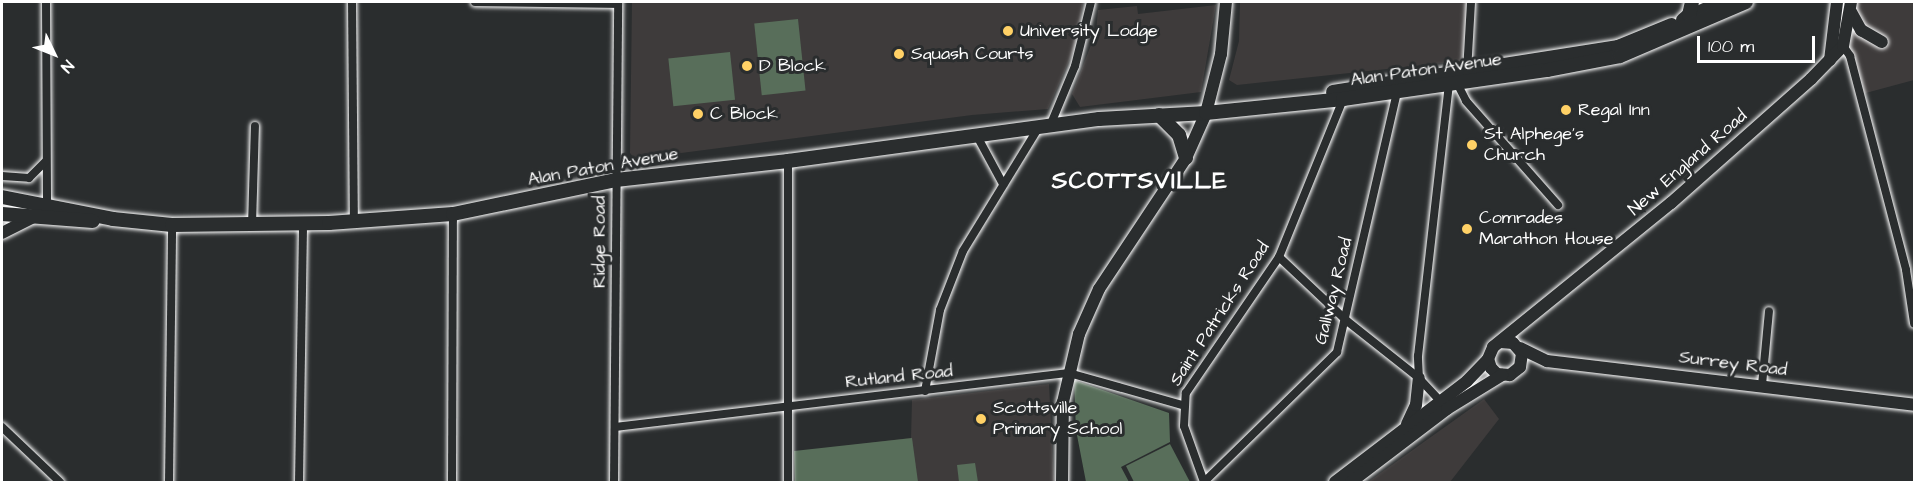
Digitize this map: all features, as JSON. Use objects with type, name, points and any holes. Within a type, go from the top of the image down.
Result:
[{"type":"main road","points":[[1683,20],[1689,15],[1692,2]]},
{"type":"main road","name":"Alan Paton Avenue","points":[[2,214],[32,218],[113,219],[172,225],[252,225],[453,214],[616,180],[788,161],[1099,119],[1207,109],[1467,72],[1618,47],[1720,4],[1746,2]]},
{"type":"main road","name":"Alan Paton Avenue","points":[[1099,119],[1132,110],[1207,109],[1343,99],[1454,85],[1620,56],[1720,4]]},
{"type":"main road","points":[[1159,115],[1179,135],[1186,158]]},
{"type":"main road","name":"Alan Paton Avenue","points":[[2,197],[47,204],[113,219]]},
{"type":"street","points":[[46,2],[47,204]]},
{"type":"street","points":[[352,2],[354,221]]},
{"type":"street","points":[[475,2],[618,3]]},
{"type":"street","points":[[925,391],[933,340],[951,278],[963,251],[1003,184],[1044,126],[1075,66],[1091,2]]},
{"type":"street","points":[[1062,483],[1060,433],[1069,373],[1093,300],[1186,158],[1207,109],[1223,48],[1226,2]]},
{"type":"street","points":[[1467,72],[1471,2]]},
{"type":"street","points":[[1830,60],[1837,2]]},
{"type":"street","name":"Ridge Road","points":[[614,483],[618,3]]},
{"type":"street","points":[[1843,46],[1851,6]]},
{"type":"street","points":[[1851,6],[1861,30],[1882,42]]},
{"type":"street","points":[[1833,34],[1850,56],[1906,270],[1914,322]]},
{"type":"street","name":"New England Road","points":[[1500,342],[1671,203],[1843,46]]},
{"type":"street","points":[[1454,85],[1558,205]]},
{"type":"street","points":[[1405,428],[1416,405],[1419,378],[1418,356],[1454,85]]},
{"type":"street","name":"Gallway Road","points":[[1204,482],[1329,364],[1337,352],[1347,321],[1397,92]]},
{"type":"street","name":"Saint Patricks Road","points":[[1204,482],[1184,426],[1182,405],[1196,375],[1279,257],[1343,99]]},
{"type":"street","points":[[252,225],[255,126]]},
{"type":"street","points":[[977,136],[1003,184]]},
{"type":"street","points":[[788,161],[788,483]]},
{"type":"street","points":[[2,176],[29,178],[46,162]]},
{"type":"street","points":[[452,483],[453,214]]},
{"type":"street","points":[[2,233],[32,218]]},
{"type":"street","points":[[299,483],[303,223]]},
{"type":"street","points":[[169,483],[172,225]]},
{"type":"street","points":[[1279,257],[1347,321],[1419,378],[1443,405]]},
{"type":"street","points":[[1761,385],[1769,310]]},
{"type":"street","name":"New England Road","points":[[1518,347],[1538,312]]},
{"type":"street","points":[[1335,483],[1405,428],[1443,405],[1502,375],[1510,375],[1520,367],[1518,347],[1500,342],[1490,351],[1488,359],[1443,405],[1352,483]]},
{"type":"street","name":"Surrey Road","points":[[1518,347],[1547,361]]},
{"type":"street","points":[[1488,359],[1491,368],[1502,375]]},
{"type":"street","name":"Surrey Road","points":[[1520,367],[1547,361],[1914,405]]},
{"type":"street","name":"Rutland Road","points":[[615,427],[788,404],[925,391],[1069,373],[1182,405]]},
{"type":"street","points":[[2,427],[60,483]]},
{"type":"shaded area","points":[[632,2],[1083,2],[1076,45],[1048,109],[972,115],[635,159],[630,153]]},
{"type":"shaded area","points":[[1240,2],[1468,2],[1462,61],[1237,85],[1229,80],[1239,41]]},
{"type":"shaded area","points":[[1856,2],[1914,2],[1914,80],[1862,94],[1849,50]]},
{"type":"shaded area","points":[[1216,5],[1201,92],[1080,107],[1072,94],[1096,32],[1098,10],[1137,6],[1138,14]]},
{"type":"shaded area","name":"Scottsville Primary School","points":[[1049,384],[1054,482],[795,482],[794,452],[911,438],[912,400]]},
{"type":"shaded area","points":[[1484,399],[1499,419],[1450,482],[1368,482]]},
{"type":"green space","points":[[798,19],[806,91],[762,95],[754,24]]},
{"type":"green space","points":[[730,52],[735,100],[673,106],[668,58]]},
{"type":"green space","points":[[1074,380],[1169,413],[1170,442],[1121,467],[1129,482],[1086,482],[1076,430]]},
{"type":"green space","points":[[912,438],[918,482],[795,482],[794,451]]},
{"type":"green space","points":[[1170,444],[1190,482],[1134,482],[1126,466]]},
{"type":"green space","points":[[975,463],[978,482],[959,482],[957,465]]},
{"type":"place","name":"University Lodge","points":[[1008,31]]},
{"type":"place","name":"Squash Courts","points":[[899,54]]},
{"type":"place","name":"D Block","points":[[747,66]]},
{"type":"place","name":"Regal Inn","points":[[1566,110]]},
{"type":"place","name":"C Block","points":[[698,114]]},
{"type":"place","name":"St Alphege's Church","points":[[1472,145]]},
{"type":"place","name":"Comrades Marathon House","points":[[1467,229]]},
{"type":"place","name":"Scottsville Primary School","points":[[981,419]]},
{"type":"district","name":"SCOTTSVILLE","points":[[1140,182]]}]
